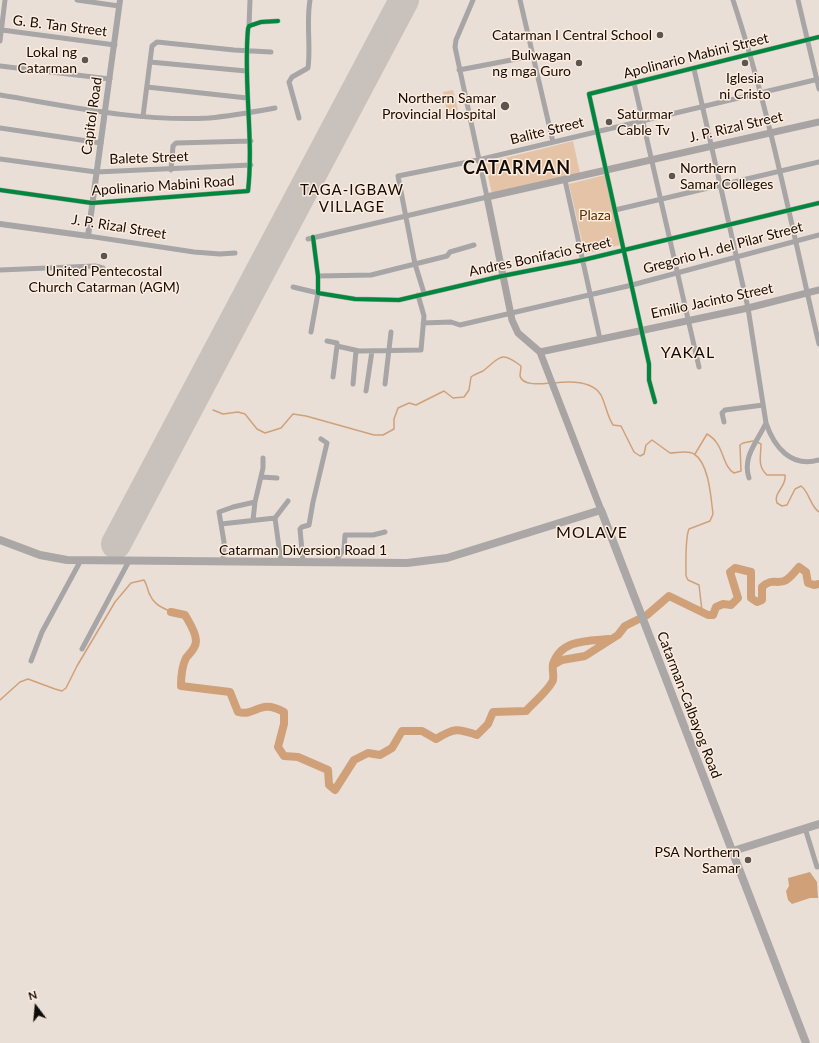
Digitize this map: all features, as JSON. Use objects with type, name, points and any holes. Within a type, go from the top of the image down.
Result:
[{"type":"main road","name":"J. P. Rizal Street","points":[[487,197],[819,122]]},
{"type":"main road","points":[[487,197],[510,314],[518,333],[540,352]]},
{"type":"main road","name":"Emilio Jacinto Street","points":[[540,352],[748,308],[819,290]]},
{"type":"main road","name":"Catarman-Calbayog Road","points":[[540,352],[806,1043]]},
{"type":"main road","name":"Catarman Diversion Road 1","points":[[0,540],[40,555],[81,560],[407,563],[447,558],[601,510]]},
{"type":"main road","points":[[733,852],[819,824]]},
{"type":"street","points":[[0,41],[5,0]]},
{"type":"street","points":[[77,0],[120,3]]},
{"type":"street","name":"Apolinario Mabini Road","points":[[0,190],[92,203],[248,191],[251,164],[251,141],[247,98],[246,51],[250,0]]},
{"type":"street","points":[[299,118],[289,82],[292,77],[308,68],[310,48],[307,18],[310,0]]},
{"type":"street","points":[[473,0],[456,40],[455,47],[487,197]]},
{"type":"street","points":[[520,0],[553,142]]},
{"type":"street","points":[[733,0],[751,55],[761,94],[819,344]]},
{"type":"street","points":[[798,0],[819,89]]},
{"type":"street","name":"Capitol Road","points":[[88,236],[120,3]]},
{"type":"street","points":[[249,26],[261,22],[278,21]]},
{"type":"street","name":"G. B. Tan Street","points":[[2,30],[115,45]]},
{"type":"street","name":"Apolinario Mabini Street","points":[[597,131],[589,94],[819,37]]},
{"type":"street","points":[[143,116],[152,46],[157,42],[271,52]]},
{"type":"street","points":[[459,70],[532,56]]},
{"type":"street","points":[[150,62],[246,71]]},
{"type":"street","points":[[0,66],[110,79]]},
{"type":"street","points":[[694,69],[748,308],[766,424],[776,446],[786,455],[805,462],[819,460]]},
{"type":"street","name":"Balite Street","points":[[407,216],[398,176],[478,160],[702,106],[818,80]]},
{"type":"street","points":[[634,83],[699,367]]},
{"type":"street","points":[[147,87],[247,98]]},
{"type":"street","points":[[0,95],[105,112],[180,118],[210,118],[275,108]]},
{"type":"street","points":[[0,128],[100,143]]},
{"type":"street","points":[[597,131],[650,364],[649,380],[655,402]]},
{"type":"street","points":[[171,170],[173,146],[176,143],[251,141]]},
{"type":"street","name":"Balete Street","points":[[0,159],[96,172],[171,170],[251,164]]},
{"type":"street","points":[[615,210],[819,162]]},
{"type":"street","points":[[565,180],[600,339]]},
{"type":"street","name":"J. P. Rizal Street","points":[[318,276],[310,238],[487,197]]},
{"type":"street","name":"Andres Bonifacio Street","points":[[293,287],[318,293],[355,298],[399,300],[502,276],[583,260],[819,203]]},
{"type":"street","points":[[407,216],[416,264],[424,293]]},
{"type":"street","name":"J. P. Rizal Street","points":[[0,224],[203,253],[235,253]]},
{"type":"street","name":"Gregorio H. del Pilar Street","points":[[423,323],[452,322],[460,325],[510,314],[632,285],[819,235]]},
{"type":"street","points":[[311,332],[318,293],[318,276],[371,275],[447,256],[450,252],[474,245]]},
{"type":"street","points":[[0,270],[95,266],[104,268]]},
{"type":"street","points":[[327,342],[337,343],[337,346],[356,350],[390,352],[421,350],[424,316],[418,295]]},
{"type":"street","points":[[385,384],[390,352],[391,332]]},
{"type":"street","points":[[333,377],[337,346]]},
{"type":"street","points":[[353,384],[356,350]]},
{"type":"street","points":[[366,391],[372,350]]},
{"type":"street","points":[[724,422],[722,414],[725,410],[763,405]]},
{"type":"street","points":[[749,478],[747,461],[749,452],[766,424]]},
{"type":"street","points":[[303,562],[300,529],[310,525],[312,502],[327,443],[321,439]]},
{"type":"street","points":[[253,520],[263,458]]},
{"type":"street","points":[[261,477],[278,478]]},
{"type":"street","points":[[281,562],[275,518],[288,501]]},
{"type":"street","points":[[224,562],[224,542],[219,512],[255,502]]},
{"type":"street","points":[[221,524],[275,518]]},
{"type":"street","points":[[334,563],[344,549],[345,535],[373,535],[385,532]]},
{"type":"street","points":[[31,661],[42,632],[81,560]]},
{"type":"street","points":[[82,649],[129,561]]},
{"type":"street","points":[[805,828],[818,867]]},
{"type":"green space","points":[[453,90],[458,110],[447,113],[443,92]]},
{"type":"green space","points":[[573,141],[580,173],[492,194],[485,163]]},
{"type":"green space","name":"Plaza","points":[[605,175],[620,245],[585,254],[569,184]]},
{"type":"shaded area","points":[[810,872],[817,882],[818,898],[810,898],[792,904],[788,900],[786,891],[789,886],[788,878]]},
{"type":"waterway","points":[[213,410],[223,414],[238,412],[245,414],[257,429],[265,433],[281,428],[293,414],[306,416],[374,435],[383,435],[394,429],[394,419],[398,408],[409,403],[416,405],[444,391],[453,398],[464,397],[469,390],[471,377],[483,371],[500,358],[509,358],[521,366],[520,376],[524,381],[533,384],[549,383]]},
{"type":"waterway","points":[[554,383],[574,382],[586,384],[597,390],[601,395],[613,425],[621,426],[634,452],[640,456],[644,454],[646,445],[652,440],[670,453],[692,453],[703,465],[710,490],[713,514],[710,521],[689,529],[686,545],[686,576],[688,580],[699,585],[702,611]]},
{"type":"waterway","points":[[695,454],[707,434],[717,443],[727,465],[734,473],[741,471],[740,445],[753,441]]},
{"type":"waterway","points":[[757,442],[761,444],[760,461],[764,472],[767,475],[785,475],[784,483],[776,499],[777,503],[782,506],[787,505],[795,489],[801,486],[819,512]]},
{"type":"waterway","points":[[553,665],[562,660],[585,656],[618,635],[625,626],[647,615],[669,596],[708,615],[713,615],[716,607],[723,604],[731,605],[738,598],[730,572],[735,568],[751,572],[751,598],[757,602],[762,600],[762,587],[765,584],[786,580],[799,567],[806,572],[808,583],[814,585],[819,584]]},
{"type":"waterway","points":[[0,700],[20,682],[28,679],[62,691],[66,688],[77,666],[115,602],[131,583],[144,580],[154,601],[171,612]]},
{"type":"waterway","points":[[171,612],[185,615],[196,638],[195,646],[186,658],[184,664],[181,686],[230,692],[238,712],[244,713],[263,707],[276,708],[284,712],[284,724],[278,747],[284,756],[298,757],[328,770],[329,785],[335,790],[354,760],[368,753],[380,755],[392,748],[402,731],[422,731],[436,739],[456,730],[477,735],[488,724],[493,712],[526,711],[551,684],[553,680],[553,664],[562,650],[584,641],[609,639]]},
{"type":"runway","points":[[116,544],[404,0]]},
{"type":"cycle path","points":[[0,190],[92,203],[248,191],[250,171],[247,70],[248,29],[249,26],[261,22],[278,21]]},
{"type":"cycle path","points":[[655,402],[649,380],[649,364],[589,94],[819,37]]},
{"type":"cycle path","points":[[313,237],[318,276],[318,293],[355,299],[399,300],[502,276],[583,260],[819,203]]},
{"type":"place","name":"Catarman I Central School","points":[[660,35]]},
{"type":"place","name":"Lokal ng Catarman","points":[[85,60]]},
{"type":"place","name":"Bulwagan ng mga Guro","points":[[579,63]]},
{"type":"place","name":"Iglesia ni Cristo","points":[[745,63]]},
{"type":"place","name":"Northern Samar Provincial Hospital","points":[[505,106]]},
{"type":"place","name":"Saturmar Cable Tv","points":[[609,122]]},
{"type":"place","name":"Northern Samar Colleges","points":[[672,176]]},
{"type":"place","name":"United Pentecostal Church Catarman (AGM)","points":[[104,256]]},
{"type":"place","name":"PSA Northern Samar","points":[[748,860]]},
{"type":"district","name":"CATARMAN","points":[[517,168]]},
{"type":"district","name":"TAGA-IGBAW VILLAGE","points":[[352,198]]},
{"type":"district","name":"YAKAL","points":[[688,353]]},
{"type":"district","name":"MOLAVE","points":[[592,533]]}]
